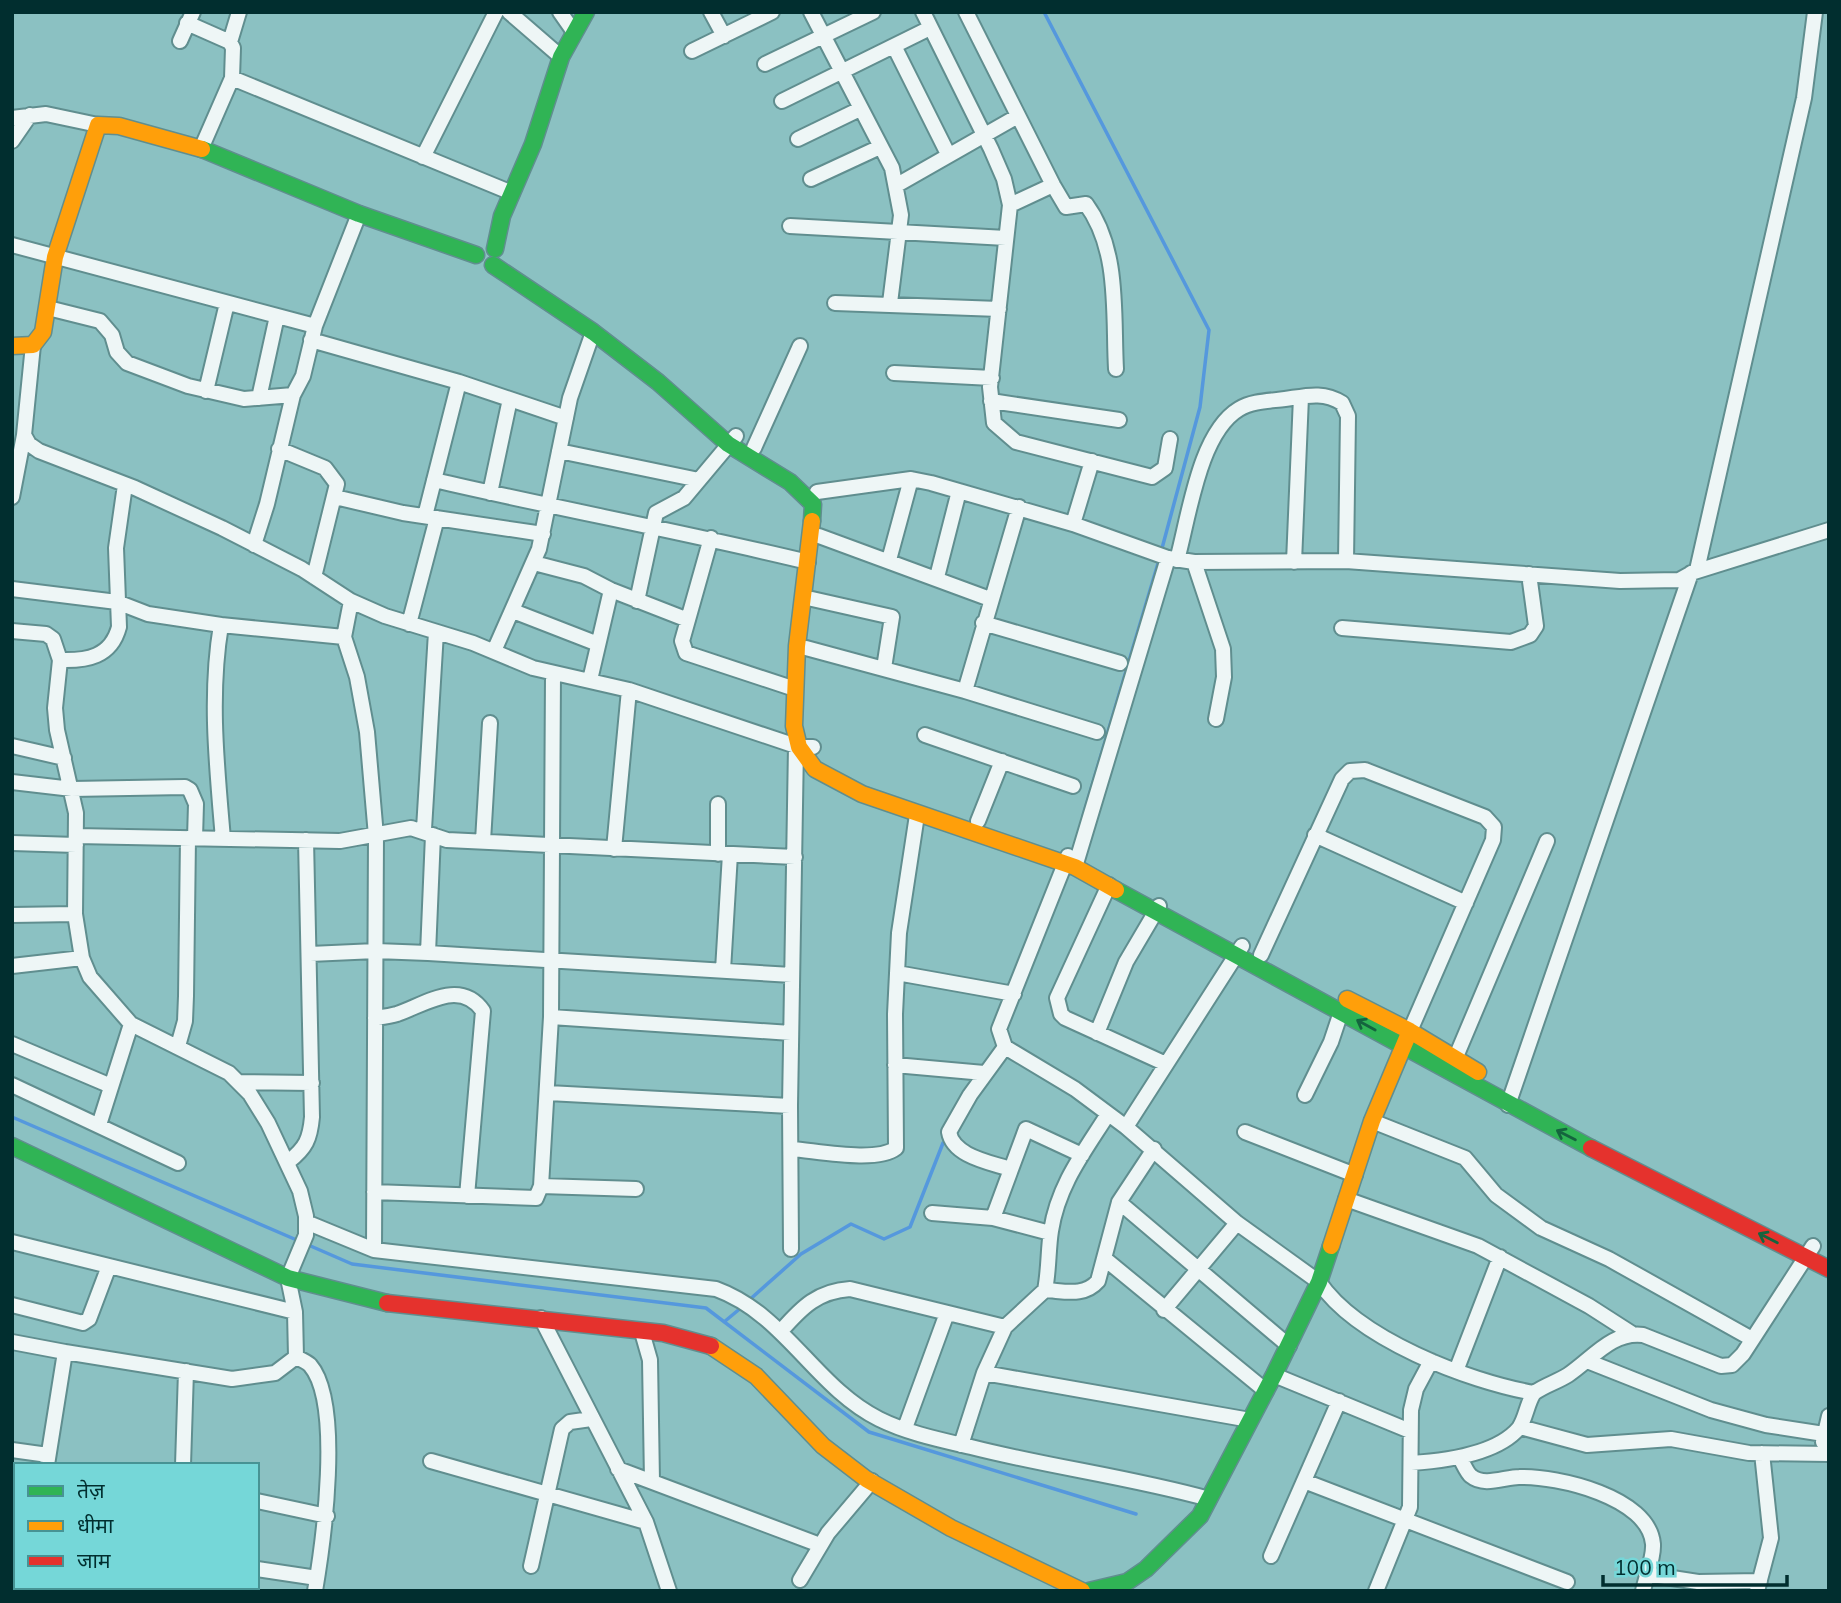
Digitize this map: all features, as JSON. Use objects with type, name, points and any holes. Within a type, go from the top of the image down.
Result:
[{"type":"street","points":[[230,42],[239,12]]},
{"type":"street","points":[[423,156],[496,12]]},
{"type":"street","points":[[509,12],[561,57]]},
{"type":"street","points":[[560,12],[574,32]]},
{"type":"street","points":[[495,257],[498,228],[533,145],[561,57],[586,12]]},
{"type":"street","points":[[711,12],[724,36]]},
{"type":"street","points":[[692,51],[772,12]]},
{"type":"street","points":[[811,12],[892,168],[897,185],[901,215],[890,303]]},
{"type":"street","points":[[765,64],[873,12]]},
{"type":"street","points":[[923,12],[1004,179],[1010,205],[992,378],[994,423],[1016,442],[1152,477],[1159,475],[1165,468],[1170,439]]},
{"type":"street","points":[[966,12],[1053,186],[1066,207],[1086,204],[1105,238],[1110,260],[1116,369]]},
{"type":"street","points":[[817,492],[911,479],[1019,507],[1172,559],[1194,562],[1346,561],[1620,581],[1678,580],[1697,570],[1804,98],[1815,12]]},
{"type":"street","points":[[180,41],[190,18],[230,42],[233,48],[232,78],[201,149]]},
{"type":"street","points":[[782,101],[930,28]]},
{"type":"street","points":[[894,46],[948,154]]},
{"type":"street","points":[[232,78],[512,193]]},
{"type":"street","points":[[798,139],[860,109]]},
{"type":"street","points":[[12,141],[30,115]]},
{"type":"street","points":[[12,118],[57,115],[97,125],[120,126],[201,149],[359,214],[476,255],[480,265],[495,257]]},
{"type":"street","points":[[897,185],[1018,116]]},
{"type":"street","points":[[13,494],[24,435],[33,345],[43,331],[55,257],[97,125]]},
{"type":"street","points":[[811,179],[880,147]]},
{"type":"street","points":[[1010,205],[1053,186]]},
{"type":"street","points":[[254,545],[293,395],[303,376],[313,333],[359,214]]},
{"type":"street","points":[[790,226],[1006,238]]},
{"type":"street","points":[[12,245],[278,316],[313,333],[566,418]]},
{"type":"street","points":[[495,257],[790,482],[813,505],[802,596],[794,726],[815,769],[862,794],[917,815],[1071,861],[1109,885],[1158,907]]},
{"type":"street","points":[[495,257],[608,327],[732,440],[789,465],[803,475],[817,492],[822,508],[806,649],[805,716],[795,857],[790,1105],[791,1249]]},
{"type":"street","points":[[206,391],[227,303]]},
{"type":"street","points":[[835,303],[999,309]]},
{"type":"street","points":[[48,308],[100,321],[112,335],[117,352],[127,363],[206,391],[244,399],[293,395]]},
{"type":"street","points":[[259,398],[278,316]]},
{"type":"street","points":[[494,651],[534,563],[543,534],[570,398],[593,332]]},
{"type":"street","points":[[12,346],[33,345]]},
{"type":"street","points":[[754,449],[800,346]]},
{"type":"street","points":[[894,373],[992,378]]},
{"type":"street","points":[[409,624],[431,517],[434,480],[459,382]]},
{"type":"street","points":[[1346,561],[1348,416],[1342,402],[1323,394],[1247,405],[1219,427],[1204,459],[1071,861],[999,1028],[1005,1047],[1075,1090],[1126,1127],[1237,1223],[1318,1282],[1328,1295],[1360,1323],[1431,1361],[1494,1386],[1534,1393]]},
{"type":"street","points":[[1294,562],[1301,397]]},
{"type":"street","points":[[489,493],[510,399]]},
{"type":"street","points":[[991,401],[1119,420]]},
{"type":"street","points":[[24,435],[39,451],[125,485],[254,545],[314,577],[351,601],[553,674],[629,690],[803,747],[851,778],[978,821],[1071,861],[1239,950],[1341,1012],[1455,1059],[1470,1076]]},
{"type":"street","points":[[637,601],[656,513],[678,503],[732,440]]},
{"type":"street","points":[[279,449],[325,468],[337,484],[314,577]]},
{"type":"street","points":[[559,451],[699,480]]},
{"type":"street","points":[[1073,524],[1092,461]]},
{"type":"street","points":[[888,560],[911,479]]},
{"type":"street","points":[[434,480],[547,506],[652,524],[808,562]]},
{"type":"street","points":[[60,660],[85,661],[108,648],[116,640],[119,627],[116,548],[125,485]]},
{"type":"street","points":[[937,577],[959,491]]},
{"type":"street","points":[[335,497],[431,517],[543,534]]},
{"type":"street","points":[[965,691],[1019,507]]},
{"type":"street","points":[[1691,573],[1829,530]]},
{"type":"street","points":[[819,536],[937,577],[990,599]]},
{"type":"street","points":[[711,538],[682,641],[686,653],[795,690]]},
{"type":"street","points":[[1194,562],[1223,649],[1224,677],[1216,719]]},
{"type":"street","points":[[534,563],[584,576],[611,590],[688,620]]},
{"type":"street","points":[[1511,1098],[1691,573]]},
{"type":"street","points":[[1342,628],[1511,642],[1521,640],[1536,626],[1530,574]]},
{"type":"street","points":[[12,589],[117,602],[148,614],[220,625],[344,636]]},
{"type":"street","points":[[590,680],[611,590]]},
{"type":"street","points":[[812,598],[892,617],[884,668]]},
{"type":"street","points":[[351,601],[344,636],[358,677],[367,732],[376,836],[374,1250]]},
{"type":"street","points":[[513,611],[598,644]]},
{"type":"street","points":[[983,623],[1120,663]]},
{"type":"street","points":[[220,625],[216,650],[215,731],[223,839]]},
{"type":"street","points":[[12,631],[46,634],[52,639],[60,660],[55,708],[72,789],[76,841],[75,914],[82,958],[90,977],[131,1024],[229,1073],[239,1082],[268,1123],[300,1191],[306,1228],[289,1275],[295,1312],[296,1357]]},
{"type":"street","points":[[428,953],[428,832],[436,632]]},
{"type":"street","points":[[806,649],[965,691],[1097,732]]},
{"type":"street","points":[[374,1192],[536,1198],[541,1186],[551,1017],[553,674]]},
{"type":"street","points":[[614,849],[629,690]]},
{"type":"street","points":[[483,841],[490,723]]},
{"type":"street","points":[[925,735],[1073,786]]},
{"type":"street","points":[[12,746],[64,758]]},
{"type":"street","points":[[978,821],[1002,761]]},
{"type":"street","points":[[1089,1591],[1127,1582],[1146,1569],[1200,1516],[1289,1346],[1318,1282],[1372,1121],[1493,840],[1494,827],[1485,817],[1364,770],[1350,771],[1342,779],[1261,955]]},
{"type":"street","points":[[12,782],[72,789],[185,787],[190,790],[195,803],[186,996],[178,1046]]},
{"type":"street","points":[[718,804],[724,854],[723,970]]},
{"type":"street","points":[[792,1149],[871,1155],[889,1154],[896,1148],[895,1065],[899,933],[917,815]]},
{"type":"street","points":[[12,843],[192,838],[340,841],[376,836],[399,828],[428,832],[447,840],[795,857]]},
{"type":"street","points":[[1315,835],[1466,903]]},
{"type":"street","points":[[288,1162],[302,1151],[310,1139],[312,1083],[306,840]]},
{"type":"street","points":[[1455,1059],[1548,841]]},
{"type":"street","points":[[1109,885],[1057,998],[1061,1014],[1166,1064]]},
{"type":"street","points":[[1097,1033],[1126,962],[1158,907]]},
{"type":"street","points":[[12,915],[75,914]]},
{"type":"street","points":[[1239,950],[1261,955],[1470,1076],[1809,1251],[1829,1269]]},
{"type":"street","points":[[1126,1127],[1239,950]]},
{"type":"street","points":[[310,954],[376,951],[551,958],[792,975]]},
{"type":"street","points":[[12,966],[82,958]]},
{"type":"street","points":[[897,973],[1014,994]]},
{"type":"street","points":[[375,1018],[398,1014],[434,997],[466,996],[477,1002],[483,1011],[467,1195]]},
{"type":"street","points":[[1305,1095],[1331,1042],[1341,1012]]},
{"type":"street","points":[[551,1017],[791,1033]]},
{"type":"street","points":[[99,1125],[131,1024]]},
{"type":"street","points":[[12,1044],[111,1086]]},
{"type":"street","points":[[1005,1047],[984,1073],[949,1132],[951,1142],[960,1150],[1010,1169]]},
{"type":"street","points":[[895,1065],[984,1073]]},
{"type":"street","points":[[239,1082],[312,1083]]},
{"type":"street","points":[[12,1086],[178,1163]]},
{"type":"street","points":[[548,1093],[790,1105]]},
{"type":"street","points":[[961,1445],[984,1373],[1005,1327],[1045,1290],[1051,1233],[1060,1193],[1108,1114]]},
{"type":"street","points":[[1372,1121],[1465,1158],[1496,1195],[1541,1228],[1609,1259],[1752,1339]]},
{"type":"street","points":[[993,1218],[1026,1129],[1082,1155]]},
{"type":"street","points":[[1245,1132],[1355,1175]]},
{"type":"street","points":[[12,1146],[332,1293],[386,1303],[541,1318],[697,1340],[732,1358],[820,1443],[872,1481],[954,1528],[1068,1587],[1082,1591]]},
{"type":"street","points":[[1045,1290],[1090,1290],[1098,1281],[1119,1202],[1154,1149]]},
{"type":"street","points":[[541,1186],[636,1189]]},
{"type":"street","points":[[1346,1199],[1478,1246],[1589,1306],[1631,1333],[1643,1335],[1721,1366],[1737,1361],[1809,1251]]},
{"type":"street","points":[[1119,1202],[1289,1346]]},
{"type":"street","points":[[932,1213],[993,1218],[1051,1233]]},
{"type":"street","points":[[1164,1310],[1237,1223]]},
{"type":"street","points":[[306,1228],[374,1250],[675,1282],[716,1289],[740,1298],[754,1308],[781,1331],[845,1398],[883,1421],[961,1445],[1209,1499]]},
{"type":"street","points":[[12,1242],[295,1312]]},
{"type":"street","points":[[1809,1251],[1829,1254]]},
{"type":"street","points":[[1456,1371],[1500,1257]]},
{"type":"street","points":[[1105,1259],[1266,1391]]},
{"type":"street","points":[[12,1305],[83,1322],[89,1319],[109,1266]]},
{"type":"street","points":[[781,1331],[799,1310],[831,1290],[850,1289],[1005,1327]]},
{"type":"street","points":[[905,1428],[947,1312]]},
{"type":"street","points":[[541,1318],[646,1522],[669,1591]]},
{"type":"street","points":[[642,1332],[650,1360],[652,1481]]},
{"type":"street","points":[[1411,1463],[1460,1458],[1500,1440],[1520,1427],[1534,1393],[1587,1361],[1610,1342],[1631,1333]]},
{"type":"street","points":[[12,1342],[232,1379],[275,1373],[296,1357]]},
{"type":"street","points":[[12,1450],[47,1460],[65,1352]]},
{"type":"street","points":[[259,1570],[316,1584],[327,1516],[329,1475],[324,1409],[318,1381],[310,1365],[296,1357]]},
{"type":"street","points":[[1376,1591],[1406,1522],[1411,1493],[1410,1431],[1416,1389],[1431,1361]]},
{"type":"street","points":[[1587,1361],[1711,1410],[1766,1425],[1824,1434]]},
{"type":"street","points":[[183,1463],[186,1371]]},
{"type":"street","points":[[984,1373],[1250,1420]]},
{"type":"street","points":[[1274,1375],[1410,1431]]},
{"type":"street","points":[[1271,1556],[1339,1402]]},
{"type":"street","points":[[1520,1427],[1587,1445],[1671,1439],[1762,1453],[1825,1454],[1824,1434],[1829,1416]]},
{"type":"street","points":[[531,1566],[562,1429],[570,1422],[591,1419]]},
{"type":"street","points":[[1646,1574],[1698,1582],[1758,1586],[1771,1538],[1762,1453]]},
{"type":"street","points":[[1460,1458],[1471,1476],[1481,1480],[1519,1476],[1564,1483],[1601,1494],[1635,1511],[1650,1526],[1653,1546],[1643,1591]]},
{"type":"street","points":[[431,1461],[646,1522]]},
{"type":"street","points":[[618,1468],[820,1545]]},
{"type":"street","points":[[800,1580],[820,1545],[872,1481]]},
{"type":"street","points":[[1304,1481],[1567,1582]]},
{"type":"street","points":[[259,1502],[327,1516]]},
{"type":"waterway","points":[[1044,12],[1209,330],[1200,407],[1161,552]]},
{"type":"waterway","points":[[1083,816],[1159,560]]},
{"type":"waterway","points":[[12,1117],[299,1241]]},
{"type":"waterway","points":[[747,1302],[801,1254],[851,1224],[884,1239],[910,1227],[943,1143]]},
{"type":"waterway","points":[[306,1244],[352,1264],[706,1308],[869,1432],[1136,1514]]},
{"type":"waterway","points":[[724,1322],[742,1307]]},
{"type":"traffic: fast","points":[[495,249],[502,216],[533,144],[561,57],[586,12]]},
{"type":"traffic: fast","points":[[202,149],[359,214],[476,255]]},
{"type":"traffic: fast","points":[[493,265],[593,332],[658,382],[728,444],[790,482],[813,504],[812,521]]},
{"type":"traffic: fast","points":[[1116,890],[1591,1148]]},
{"type":"traffic: fast","points":[[12,1146],[288,1278],[387,1303]]},
{"type":"traffic: fast","points":[[1089,1591],[1127,1582],[1146,1569],[1200,1516],[1274,1375],[1319,1282],[1331,1246]]},
{"type":"traffic: slow","points":[[12,346],[33,345],[43,332],[55,257],[98,125],[119,126],[202,149]]},
{"type":"traffic: slow","points":[[812,521],[797,646],[794,726],[799,747],[815,769],[862,794],[1075,867],[1116,890]]},
{"type":"traffic: slow","points":[[1347,999],[1410,1031],[1478,1072]]},
{"type":"traffic: slow","points":[[1331,1246],[1372,1121],[1409,1033]]},
{"type":"traffic: slow","points":[[711,1346],[756,1376],[823,1446],[866,1479],[951,1528],[1082,1591]]},
{"type":"traffic: jam","points":[[1591,1148],[1829,1269]]},
{"type":"traffic: jam","points":[[387,1303],[663,1333],[711,1346]]}]
